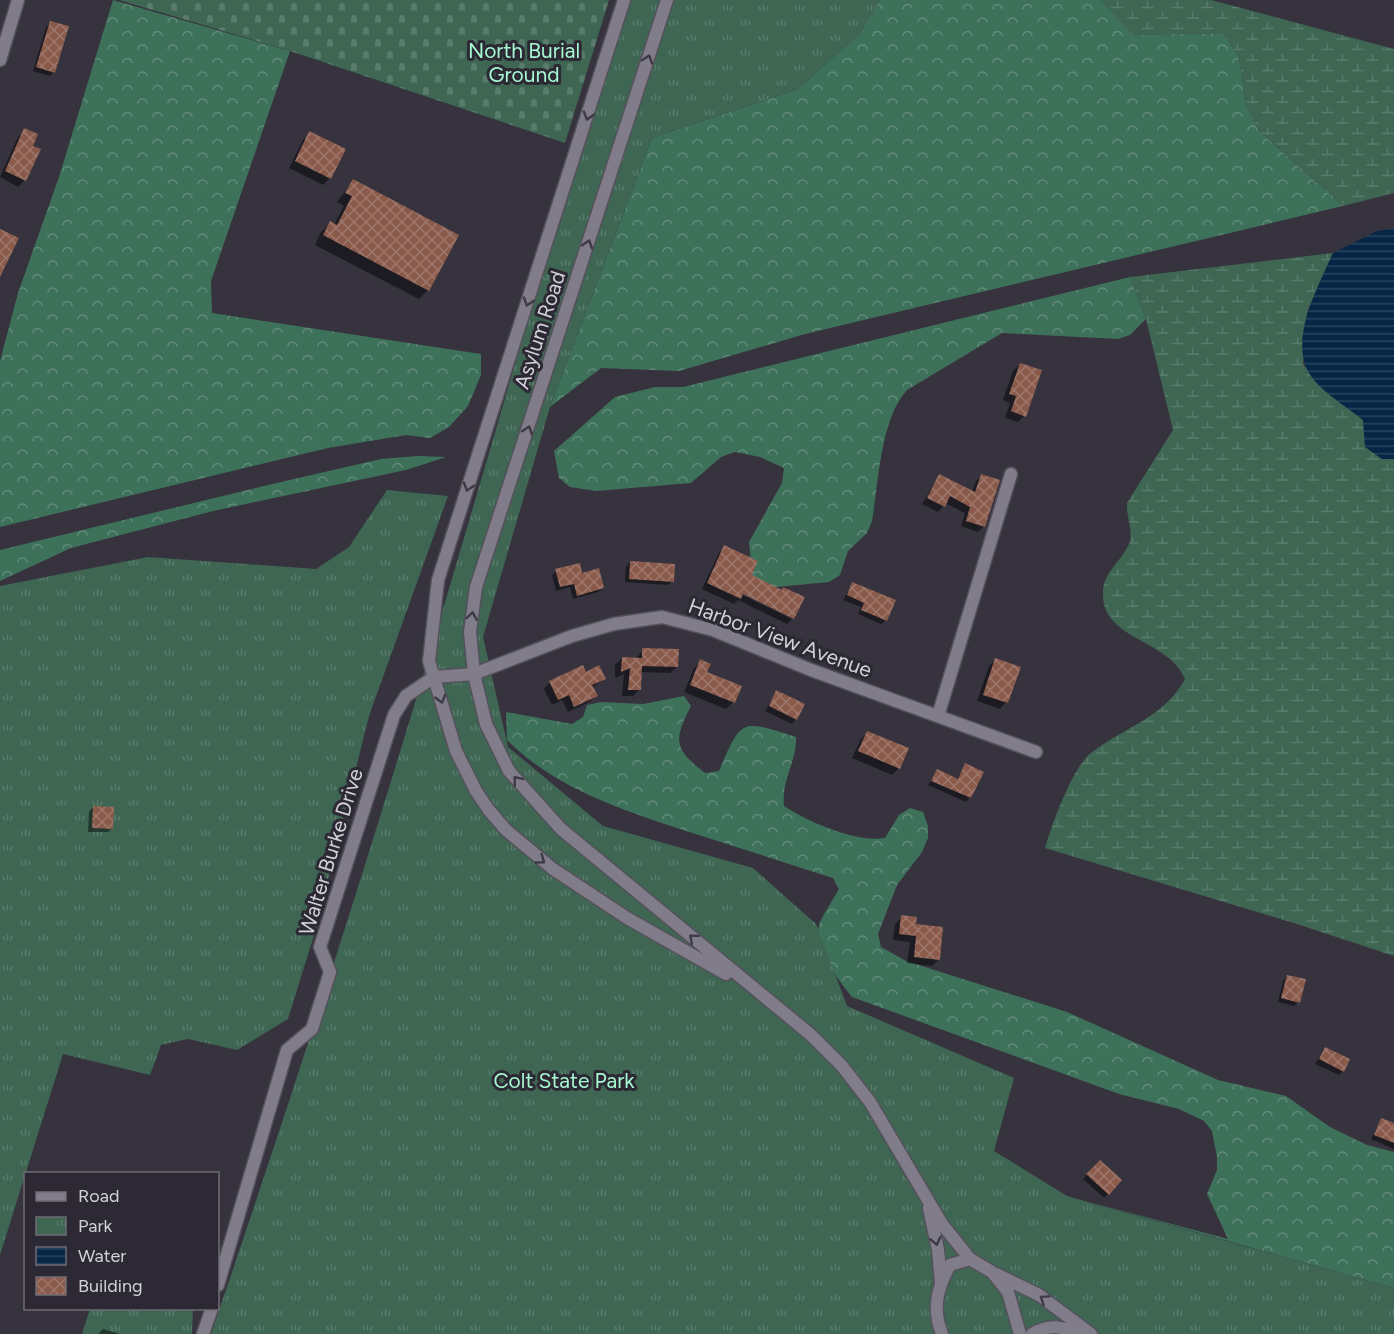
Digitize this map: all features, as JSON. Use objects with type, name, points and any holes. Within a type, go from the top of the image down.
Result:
[{"type":"street","points":[[0,60],[18,0]]},
{"type":"street","name":"Asylum Road","points":[[434,677],[429,652],[438,580],[624,0]]},
{"type":"street","name":"Asylum Road","points":[[474,674],[470,632],[476,587],[667,0]]},
{"type":"street","points":[[938,716],[1011,474]]},
{"type":"street","name":"Harbor View Avenue","points":[[434,677],[474,674],[572,636],[614,624],[662,617],[714,630],[811,670],[1036,752]]},
{"type":"street","points":[[474,674],[484,717],[496,747],[509,771],[538,805],[590,854],[811,1035],[851,1077],[870,1102],[942,1224],[970,1259],[1040,1295],[1091,1334]]},
{"type":"street","points":[[434,677],[462,765],[476,791],[506,830],[527,850],[593,896],[739,982],[770,1003]]},
{"type":"street","name":"Walter Burke Drive","points":[[219,1283],[287,1050],[312,1029],[330,972],[320,947],[394,715],[406,696],[434,677]]},
{"type":"street","points":[[927,1198],[938,1250],[941,1284]]},
{"type":"street","points":[[942,1334],[936,1317],[936,1299],[941,1284],[950,1265],[970,1259]]},
{"type":"street","points":[[992,1272],[1011,1298],[1020,1334]]},
{"type":"street","points":[[203,1334],[211,1310]]},
{"type":"street","points":[[1032,1334],[1047,1326],[1065,1328],[1081,1334]]},
{"type":"green space","points":[[113,0],[290,51],[211,281],[212,313],[481,354],[481,375],[468,406],[449,427],[430,438],[406,435],[328,448],[0,527],[0,361],[18,293],[59,177]]},
{"type":"green space","name":"North Burial Ground","points":[[119,0],[609,0],[565,143],[290,51]]},
{"type":"green space","name":"Colt State Park","points":[[624,0],[880,0],[859,34],[798,89],[652,138],[550,407],[483,637],[508,747],[603,826],[753,868],[816,924],[847,1006],[1014,1078],[994,1151],[1067,1196],[1394,1288],[1394,1334],[211,1334],[264,1178],[390,785]]},
{"type":"green space","points":[[880,0],[1101,0],[1134,35],[1223,33],[1238,55],[1247,107],[1259,131],[1343,206],[805,334],[679,371],[601,368],[550,407],[652,138],[798,89],[859,34]]},
{"type":"green space","points":[[1101,0],[1211,0],[1394,49],[1394,193],[1343,206],[1259,131],[1247,107],[1238,55],[1223,33],[1133,35]]},
{"type":"green space","points":[[1333,253],[1307,312],[1303,364],[1321,387],[1363,420],[1382,459],[1394,459],[1394,956],[1297,924],[1045,848],[1063,797],[1084,760],[1104,744],[1155,713],[1176,692],[1185,679],[1177,666],[1165,655],[1124,630],[1105,608],[1103,592],[1106,578],[1129,544],[1127,503],[1173,430],[1146,319],[1130,277]]},
{"type":"green space","points":[[1130,277],[1146,319],[1130,335],[1118,339],[1002,333],[907,390],[898,403],[886,434],[872,521],[867,533],[848,551],[840,575],[829,582],[765,588],[753,582],[749,542],[782,483],[784,468],[760,457],[735,452],[721,457],[691,483],[596,491],[570,487],[559,478],[554,451],[615,397],[655,387],[683,387]]},
{"type":"green space","points":[[417,456],[446,457],[406,470],[213,511],[71,548],[0,581],[0,550],[381,459]]},
{"type":"green space","points":[[387,490],[448,496],[369,716],[315,932],[288,1019],[237,1050],[188,1039],[161,1045],[150,1075],[63,1054],[26,1172],[24,1172],[0,1255],[0,586],[148,557],[316,569],[349,547]]},
{"type":"green space","points":[[684,696],[691,706],[681,728],[680,744],[687,757],[705,773],[719,771],[739,732],[745,727],[754,726],[796,737],[784,797],[784,806],[794,812],[833,830],[874,839],[885,838],[899,815],[910,808],[923,812],[928,826],[928,838],[922,852],[897,885],[878,934],[881,947],[906,961],[1067,1012],[1218,1080],[1286,1096],[1330,1127],[1367,1145],[1394,1152],[1394,1288],[1097,1204],[1228,1239],[1207,1194],[1217,1170],[1212,1131],[1204,1121],[1179,1109],[1119,1094],[852,997],[828,962],[819,941],[820,922],[839,889],[833,878],[650,819],[598,799],[550,774],[507,740],[506,712],[572,724],[583,717],[587,705],[601,702],[643,704]]},
{"type":"green space","points":[[90,1310],[193,1310],[192,1334],[82,1334]]},
{"type":"water","points":[[1394,228],[1394,459],[1382,459],[1365,447],[1363,420],[1331,396],[1310,375],[1306,367],[1302,339],[1309,308],[1333,253],[1377,231]]},
{"type":"building","points":[[50,21],[69,26],[55,73],[36,67]]},
{"type":"building","points":[[24,128],[38,134],[33,146],[41,149],[26,181],[5,171]]},
{"type":"building","points":[[309,131],[346,149],[331,179],[295,161]]},
{"type":"building","points":[[353,179],[459,235],[429,291],[323,235],[330,221],[337,225],[352,196],[345,193]]},
{"type":"building","points":[[0,229],[19,238],[0,277]]},
{"type":"building","points":[[1020,363],[1042,370],[1026,417],[1011,411],[1016,396],[1009,394]]},
{"type":"building","points":[[939,474],[975,492],[981,474],[1000,480],[985,527],[966,521],[970,507],[950,496],[945,507],[927,498]]},
{"type":"building","points":[[724,545],[758,561],[752,575],[782,590],[783,587],[805,597],[794,619],[743,594],[741,599],[707,583]]},
{"type":"building","points":[[630,561],[675,564],[674,582],[629,579]]},
{"type":"building","points":[[580,563],[582,573],[599,568],[604,588],[577,596],[574,584],[560,587],[555,569]]},
{"type":"building","points":[[852,582],[896,600],[887,621],[861,610],[864,603],[847,595]]},
{"type":"building","points":[[642,648],[679,649],[678,667],[642,666],[641,690],[628,690],[630,668],[621,672],[622,657],[642,658]]},
{"type":"building","points":[[995,658],[1021,667],[1008,703],[983,695]]},
{"type":"building","points":[[700,659],[711,664],[707,672],[742,686],[735,703],[690,685]]},
{"type":"building","points":[[583,665],[586,672],[599,665],[606,679],[592,685],[598,696],[574,707],[569,695],[558,700],[549,681]]},
{"type":"building","points":[[776,690],[805,704],[797,720],[769,706]]},
{"type":"building","points":[[867,731],[909,748],[900,769],[858,751]]},
{"type":"building","points":[[965,763],[984,772],[971,798],[931,781],[937,769],[958,779]]},
{"type":"building","points":[[93,806],[114,807],[113,829],[92,828]]},
{"type":"building","points":[[901,915],[917,917],[916,924],[943,927],[940,960],[914,957],[916,936],[899,934]]},
{"type":"building","points":[[1287,975],[1306,979],[1300,1003],[1281,998]]},
{"type":"building","points":[[1325,1047],[1350,1059],[1344,1072],[1319,1059]]},
{"type":"building","points":[[1381,1118],[1394,1123],[1394,1143],[1374,1135]]},
{"type":"building","points":[[1100,1160],[1122,1180],[1109,1195],[1086,1174]]}]
